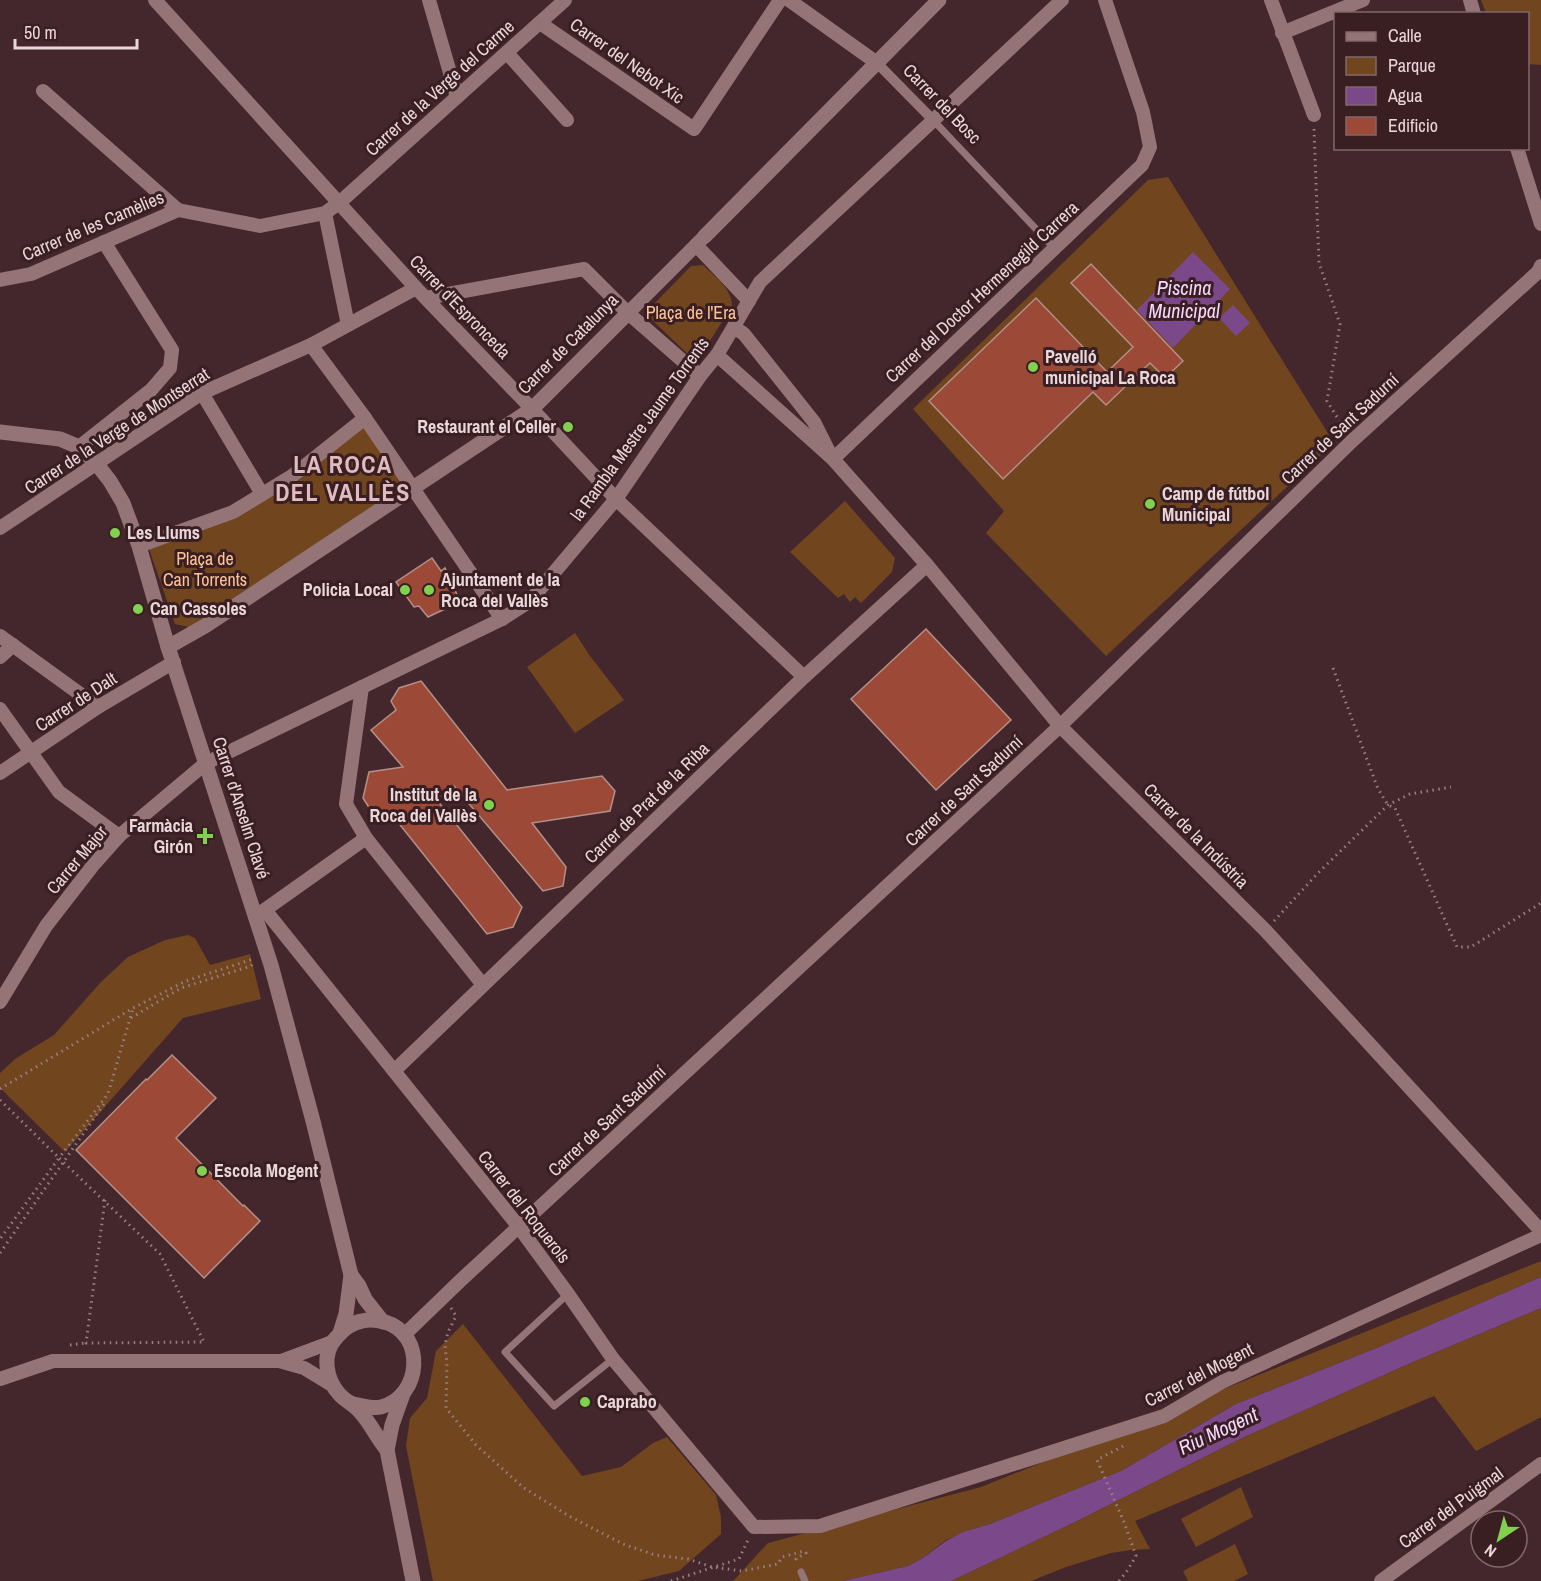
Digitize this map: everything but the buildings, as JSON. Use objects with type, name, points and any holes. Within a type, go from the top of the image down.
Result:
[{"type":"street","name":"Carrer d'Espronceda","points":[[155,0],[421,293],[616,499],[804,677]]},
{"type":"street","points":[[429,0],[457,97]]},
{"type":"street","name":"Carrer de la Verge del Carme","points":[[339,203],[565,0]]},
{"type":"street","name":"Carrer del Nebot Xic","points":[[540,23],[694,129],[780,0]]},
{"type":"street","name":"Carrer del Bosc","points":[[789,0],[877,63],[933,120]]},
{"type":"street","name":"Carrer de Catalunya","points":[[168,647],[205,626],[532,409],[939,0]]},
{"type":"street","name":"la Rambla Mestre Jaume Torrents","points":[[206,763],[502,619],[530,601],[616,499],[700,376],[717,355],[760,282],[1062,0]]},
{"type":"street","name":"Carrer del Doctor Hermenegild Carrera","points":[[833,459],[1142,165],[1150,147],[1143,112],[1105,0]]},
{"type":"street","points":[[1271,0],[1314,115]]},
{"type":"street","points":[[1282,33],[1363,0]]},
{"type":"street","points":[[507,53],[567,120]]},
{"type":"street","points":[[43,91],[178,210]]},
{"type":"street","points":[[1518,150],[1541,224]]},
{"type":"street","name":"Carrer de les Camèlies","points":[[0,280],[31,274],[178,210],[260,226],[326,213],[339,203]]},
{"type":"street","points":[[326,213],[348,325]]},
{"type":"street","points":[[700,240],[749,301]]},
{"type":"street","points":[[79,447],[151,390],[170,368],[172,351],[104,242]]},
{"type":"street","name":"Carrer de Sant Sadurní","points":[[404,1335],[1060,726],[1352,441],[1538,272],[1541,266]]},
{"type":"street","name":"Carrer de la Verge de Montserrat","points":[[0,528],[202,393],[421,293],[584,269],[628,313],[700,376]]},
{"type":"street","name":"Carrer de la Indústria","points":[[734,327],[744,334],[814,422],[833,459]]},
{"type":"street","points":[[311,345],[365,417],[502,619]]},
{"type":"street","name":"Carrer de la Indústria","points":[[717,355],[833,459],[927,565],[1060,726],[1265,930],[1541,1233]]},
{"type":"street","points":[[202,393],[262,494]]},
{"type":"street","points":[[139,546],[233,512],[292,476],[365,417]]},
{"type":"street","name":"Carrer d'Anselm Clavé","points":[[0,432],[60,439],[79,447],[96,463],[123,503],[139,546],[168,647],[206,763],[260,914],[351,1275]]},
{"type":"street","name":"Carrer de Prat de la Riba","points":[[394,1071],[804,677],[927,565]]},
{"type":"street","points":[[0,636],[98,707]]},
{"type":"street","points":[[0,657],[13,645]]},
{"type":"street","name":"Carrer de Dalt","points":[[0,773],[98,707],[174,662]]},
{"type":"street","points":[[362,687],[345,804],[366,838],[483,985]]},
{"type":"street","points":[[0,709],[59,792],[118,836]]},
{"type":"street","name":"Carrer Major","points":[[0,1002],[46,926],[118,836],[206,763]]},
{"type":"street","points":[[260,914],[366,838]]},
{"type":"street","name":"Carrer del Roquerols","points":[[260,914],[394,1071],[519,1227],[614,1359],[754,1527]]},
{"type":"street","name":"Carrer del Mogent","points":[[754,1527],[820,1526],[1164,1416],[1222,1382],[1541,1233]]},
{"type":"street","points":[[351,1275],[364,1299],[383,1322]]},
{"type":"street","points":[[279,1361],[336,1338],[346,1327],[363,1320],[383,1322],[398,1329],[404,1335],[415,1360],[411,1382],[400,1397],[381,1407],[369,1408],[354,1404],[342,1397],[332,1385],[327,1372],[327,1360],[336,1338],[346,1314],[351,1275]]},
{"type":"street","points":[[0,1379],[53,1362],[74,1360],[279,1361],[304,1368],[332,1385]]},
{"type":"street","points":[[404,1392],[392,1425],[387,1450],[413,1581]]},
{"type":"street","points":[[354,1404],[387,1450]]},
{"type":"street","name":"Carrer del Puigmal","points":[[1381,1581],[1541,1464]]},
{"type":"lane","name":"Carrer del Bosc","points":[[933,120],[1054,248]]},
{"type":"lane","points":[[568,1294],[505,1352],[554,1406],[614,1359]]},
{"type":"lane","points":[[801,1572],[805,1581]]},
{"type":"path","points":[[1314,115],[1319,263],[1340,324],[1327,400],[1352,441]]},
{"type":"path","points":[[1333,668],[1378,789],[1388,805],[1395,808],[1457,947],[1471,948],[1541,903]]},
{"type":"path","points":[[1265,930],[1318,873],[1388,805],[1410,794],[1451,787]]},
{"type":"path","points":[[0,1089],[134,1008],[186,981],[256,958],[253,951]]},
{"type":"path","points":[[0,1253],[110,1095],[132,1018],[181,988],[251,966]]},
{"type":"path","points":[[0,1239],[108,1094],[134,1008]]},
{"type":"path","points":[[0,1100],[59,1158],[105,1200],[160,1254],[204,1342],[86,1343],[105,1200]]},
{"type":"path","points":[[442,1298],[456,1316],[448,1332],[445,1345],[446,1408],[476,1445],[524,1488],[569,1516],[623,1544],[655,1555],[688,1559],[712,1567],[742,1571],[778,1563],[782,1557],[804,1551],[806,1554],[796,1559],[801,1572]]},
{"type":"path","points":[[1096,1461],[1124,1522],[1136,1556],[1119,1581]]},
{"type":"path","points":[[671,1581],[739,1559],[754,1527]]},
{"type":"green space","points":[[1481,0],[1541,0],[1541,65],[1529,64],[1529,12],[1486,12]]},
{"type":"green space","points":[[1168,177],[1334,443],[1106,656],[986,533],[1004,511],[913,409],[1148,180]]},
{"type":"green space","name":"Plaça de l'Era","points":[[703,265],[726,288],[732,306],[701,355],[696,359],[692,358],[650,318],[651,307],[691,266]]},
{"type":"green space","name":"Plaça de Can Torrents","points":[[366,424],[408,488],[193,628],[175,624],[147,543],[233,512]]},
{"type":"green space","points":[[845,501],[895,558],[892,572],[861,603],[855,597],[850,602],[844,594],[838,598],[790,552]]},
{"type":"green space","points":[[575,633],[624,700],[575,733],[527,667]]},
{"type":"green space","points":[[188,935],[195,938],[210,965],[250,954],[261,999],[183,1018],[65,1152],[0,1088],[0,1073],[15,1059],[54,1035],[101,982],[128,957],[165,940]]},
{"type":"green space","points":[[1541,1261],[1541,1277],[1379,1347],[1236,1404],[1121,1471],[946,1540],[923,1558],[908,1566],[843,1581],[731,1581],[768,1543],[981,1487]]},
{"type":"green space","points":[[1541,1308],[1541,1417],[1476,1451],[1434,1396],[1135,1521],[1150,1549],[1111,1553],[1031,1581],[951,1581],[1242,1438]]},
{"type":"green space","points":[[463,1324],[582,1476],[621,1467],[653,1443],[667,1437],[716,1495],[721,1517],[721,1534],[679,1571],[638,1581],[433,1581],[406,1446],[410,1418],[427,1398],[436,1351]]},
{"type":"green space","points":[[1241,1487],[1253,1517],[1196,1547],[1181,1519]]},
{"type":"green space","points":[[1235,1544],[1248,1574],[1234,1581],[1188,1581],[1183,1571]]},
{"type":"water","name":"Piscina Municipal","points":[[1193,252],[1230,289],[1173,348],[1137,310]]},
{"type":"water","points":[[1233,305],[1250,323],[1236,336],[1219,318]]},
{"type":"water","name":"Riu Mogent","points":[[1541,1277],[1541,1308],[1242,1438],[951,1581],[843,1581],[908,1566],[963,1532],[990,1524],[1121,1471],[1236,1404],[1379,1347]]},
{"type":"place","name":"Pavelló municipal La Roca","points":[[1033,367]]},
{"type":"place","name":"Restaurant el Celler","points":[[568,427]]},
{"type":"place","name":"Camp de fútbol Municipal","points":[[1150,504]]},
{"type":"place","name":"Les Llums","points":[[115,533]]},
{"type":"place","name":"Policia Local","points":[[405,590]]},
{"type":"place","name":"Ajuntament de la Roca del Vallès","points":[[429,590]]},
{"type":"place","name":"Can Cassoles","points":[[138,609]]},
{"type":"place","name":"Institut de la Roca del Vallès","points":[[489,805]]},
{"type":"place","name":"Farmàcia Girón","points":[[205,836]]},
{"type":"place","name":"Escola Mogent","points":[[202,1171]]},
{"type":"place","name":"Caprabo","points":[[585,1402]]},
{"type":"district","name":"LA ROCA DEL VALLÈS","points":[[343,479]]}]
